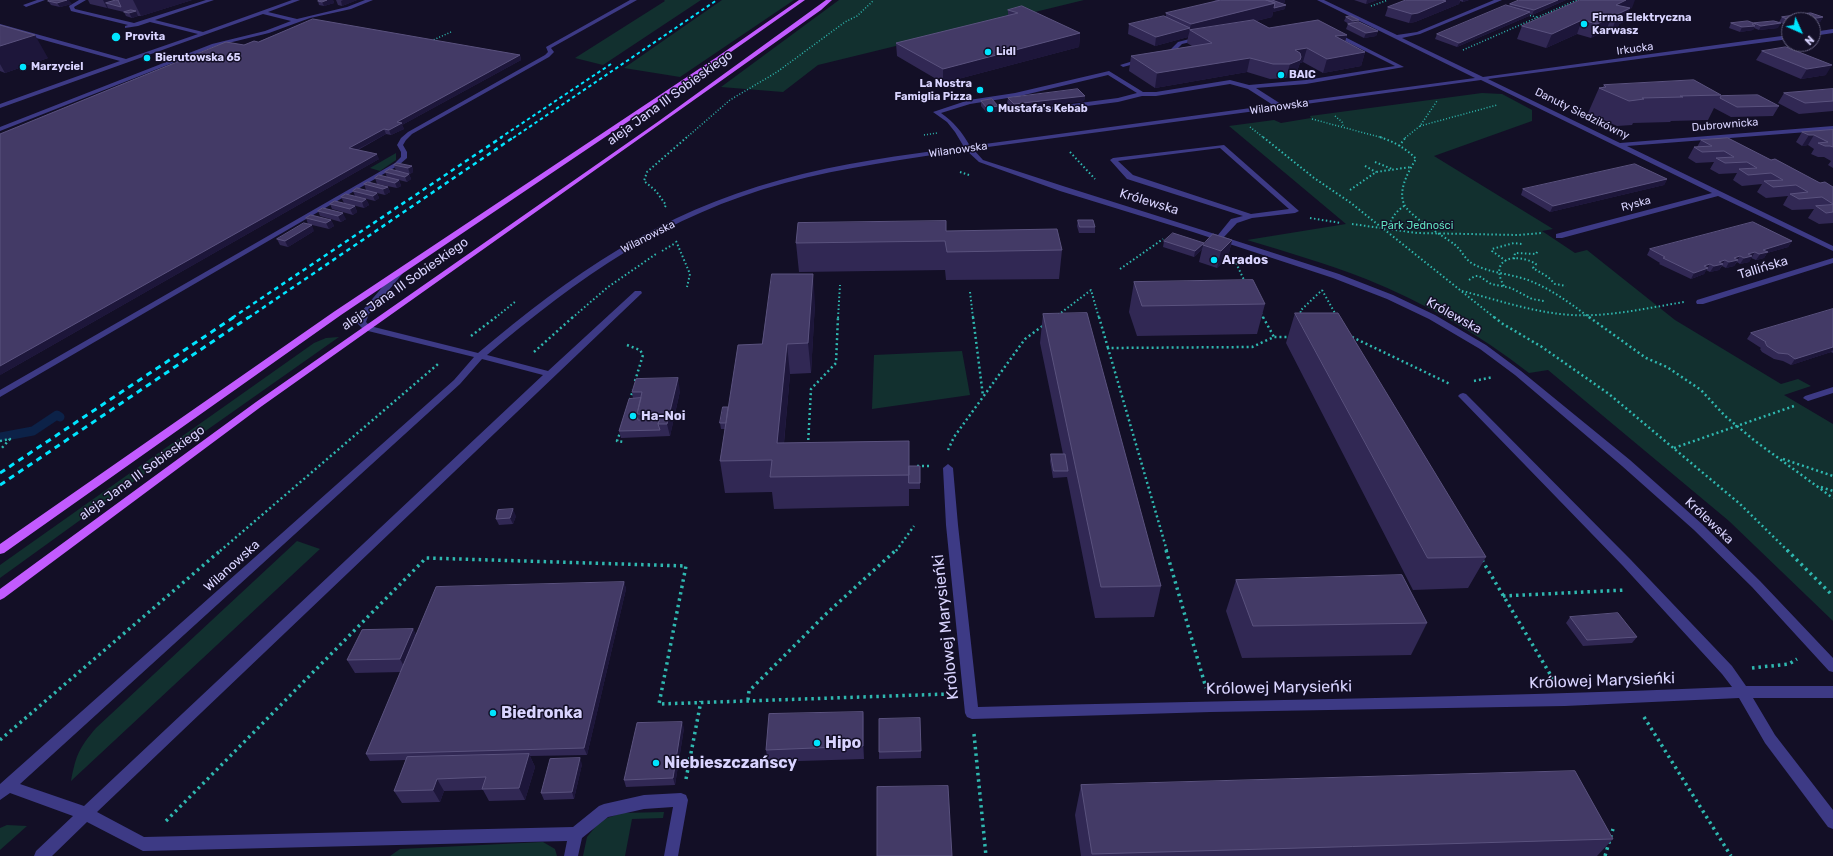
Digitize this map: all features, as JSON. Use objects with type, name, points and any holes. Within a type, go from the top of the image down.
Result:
[{"type":"main road","name":"aleja Jana III Sobieskiego","points":[[0,550],[264,364],[748,38],[802,0]]},
{"type":"main road","name":"aleja Jana III Sobieskiego","points":[[0,594],[259,404],[661,122],[819,9],[829,0]]},
{"type":"street","points":[[26,5],[42,0]]},
{"type":"street","points":[[83,0],[72,7],[73,10],[136,25]]},
{"type":"street","points":[[127,28],[211,0]]},
{"type":"street","points":[[0,106],[297,0]]},
{"type":"street","points":[[0,130],[214,45],[267,32],[317,14],[349,8],[370,0]]},
{"type":"street","points":[[0,394],[397,164],[404,158],[404,152],[400,145],[403,139],[410,133],[547,56],[551,52],[548,48],[634,0]]},
{"type":"street","name":"Danuty Siedzikówny","points":[[1320,0],[1833,249]]},
{"type":"street","points":[[1396,37],[1418,33],[1499,0]]},
{"type":"street","points":[[262,12],[297,21]]},
{"type":"street","points":[[150,20],[202,34]]},
{"type":"street","points":[[0,26],[126,61]]},
{"type":"street","points":[[1250,87],[1306,82],[1401,67],[1329,31]]},
{"type":"street","points":[[1821,33],[1833,31]]},
{"type":"street","points":[[1158,56],[1171,52],[1180,43],[1208,36]]},
{"type":"street","name":"Irkucka","points":[[1484,80],[1781,38]]},
{"type":"street","points":[[1123,65],[1151,58]]},
{"type":"street","points":[[1015,95],[1109,73],[1142,94]]},
{"type":"street","name":"Wilanowska","points":[[4,789],[446,393],[480,356],[517,325],[599,264],[641,240],[713,205],[807,175],[870,162],[1484,80]]},
{"type":"street","points":[[1015,95],[1033,111],[1118,100],[1142,94],[1156,94],[1230,82],[1241,83],[1250,87],[1281,107]]},
{"type":"street","name":"Królewska","points":[[1015,95],[969,102],[936,112],[949,121],[958,131],[968,148],[981,161],[1063,189],[1336,276],[1390,297],[1432,317],[1483,347],[1518,373],[1626,463],[1698,527],[1756,584],[1833,667]]},
{"type":"street","name":"Dubrownicka","points":[[1618,145],[1833,128]]},
{"type":"street","points":[[1251,216],[1130,177],[1113,160],[1222,146],[1295,211]]},
{"type":"street","name":"Ryska","points":[[1560,236],[1718,194]]},
{"type":"street","points":[[1219,238],[1234,221],[1251,216],[1295,211]]},
{"type":"street","name":"Tallińska","points":[[1700,302],[1833,260]]},
{"type":"street","points":[[399,273],[365,313],[361,323],[368,328],[550,374]]},
{"type":"street","points":[[41,856],[550,374],[638,293]]},
{"type":"street","points":[[1808,398],[1833,390]]},
{"type":"street","points":[[1463,396],[1651,588],[1727,670],[1743,692],[1770,739],[1833,822]]},
{"type":"street","name":"Królowej Marysieńki","points":[[948,468],[952,525],[972,714],[1211,706],[1566,700],[1743,692],[1833,692]]},
{"type":"street","points":[[4,789],[85,813],[143,844],[576,834]]},
{"type":"street","points":[[571,856],[576,834],[604,810],[644,802],[681,800],[671,856]]},
{"type":"path","points":[[664,211],[666,205],[663,200],[644,180],[648,172],[730,100],[777,72],[840,26],[857,16],[874,0]]},
{"type":"path","points":[[1457,52],[1577,0]]},
{"type":"path","points":[[1524,14],[1538,18]]},
{"type":"path","points":[[430,42],[451,32]]},
{"type":"path","points":[[1399,146],[1420,126],[1439,97]]},
{"type":"path","points":[[1420,126],[1499,104]]},
{"type":"path","points":[[1334,115],[1342,122],[1343,126]]},
{"type":"path","points":[[1308,117],[1362,132],[1399,146],[1411,153],[1416,159],[1411,167],[1401,193],[1404,206],[1418,219],[1460,248],[1466,259],[1474,265],[1527,280],[1548,288],[1646,358],[1667,367],[1701,390],[1725,416],[1755,441],[1833,498]]},
{"type":"path","points":[[1249,126],[1314,178],[1351,203],[1503,324],[1542,347],[1609,394],[1740,504],[1833,596]]},
{"type":"path","points":[[1375,162],[1392,170]]},
{"type":"path","points":[[1366,166],[1376,172]]},
{"type":"path","points":[[1350,190],[1376,172],[1411,167]]},
{"type":"path","points":[[1395,228],[1390,225],[1390,221],[1404,206]]},
{"type":"path","points":[[1295,211],[1310,218],[1342,223]]},
{"type":"path","points":[[1352,224],[1395,228],[1417,233],[1518,236],[1547,233],[1560,236]]},
{"type":"path","points":[[1120,269],[1181,226]]},
{"type":"path","points":[[675,238],[690,274],[687,287]]},
{"type":"path","points":[[519,366],[577,313],[609,287],[634,268],[677,242]]},
{"type":"path","points":[[1506,261],[1492,251],[1492,249],[1514,243],[1522,244]]},
{"type":"path","points":[[1514,259],[1515,253],[1536,254],[1538,250]]},
{"type":"path","points":[[1233,257],[1246,284]]},
{"type":"path","points":[[1496,271],[1506,261],[1522,259],[1534,262],[1536,264],[1533,268],[1548,277],[1555,284],[1566,286]]},
{"type":"path","points":[[1496,271],[1504,286]]},
{"type":"path","points":[[1304,317],[1300,311],[1336,276]]},
{"type":"path","points":[[1469,280],[1475,276],[1479,276],[1491,284],[1504,286],[1521,292],[1532,299],[1544,301]]},
{"type":"path","points":[[1319,284],[1336,316]]},
{"type":"path","points":[[808,452],[811,389],[836,363],[840,285]]},
{"type":"path","points":[[1055,317],[1091,290],[1211,706]]},
{"type":"path","points":[[1460,290],[1539,310],[1587,316],[1620,313],[1678,302],[1700,302]]},
{"type":"path","points":[[970,292],[983,397]]},
{"type":"path","points":[[1260,310],[1274,338]]},
{"type":"path","points":[[954,437],[1025,339],[1049,321]]},
{"type":"path","points":[[1351,341],[1347,334],[1451,385]]},
{"type":"path","points":[[1108,348],[1252,347],[1274,338],[1292,336]]},
{"type":"path","points":[[627,345],[640,350],[643,355],[628,405]]},
{"type":"path","points":[[0,740],[454,350]]},
{"type":"path","points":[[1474,381],[1518,373]]},
{"type":"path","points":[[1674,448],[1737,425],[1793,407],[1808,398]]},
{"type":"path","points":[[622,426],[617,441],[624,442]]},
{"type":"path","points":[[0,441],[10,439],[0,450]]},
{"type":"path","points":[[1781,459],[1833,476]]},
{"type":"path","points":[[909,466],[933,466]]},
{"type":"path","points":[[1819,487],[1833,491]]},
{"type":"path","points":[[748,700],[749,691],[838,603],[888,559],[911,533],[914,526]]},
{"type":"path","points":[[1479,556],[1566,700]]},
{"type":"path","points":[[143,844],[426,558],[686,566],[659,704],[701,701],[970,693]]},
{"type":"path","points":[[1503,596],[1651,588]]},
{"type":"path","points":[[1727,670],[1789,664],[1796,659],[1824,658]]},
{"type":"path","points":[[1631,697],[1731,856]]},
{"type":"path","points":[[681,800],[701,701]]},
{"type":"path","points":[[972,714],[986,856]]},
{"type":"path","points":[[1605,856],[1613,829]]},
{"type":"green space","points":[[664,0],[701,0],[603,65],[575,58],[665,1]]},
{"type":"green space","points":[[722,0],[794,0],[680,77],[624,68]]},
{"type":"green space","points":[[839,0],[1084,0],[818,65],[783,92],[721,87]]},
{"type":"green space","name":"Park Jedności","points":[[1482,93],[1502,94],[1532,110],[1532,121],[1434,156],[1553,229],[1542,231],[1575,253],[1587,250],[1675,320],[1781,384],[1798,379],[1811,386],[1784,395],[1833,424],[1833,621],[1729,521],[1548,370],[1529,373],[1471,332],[1451,320],[1388,288],[1337,268],[1247,240],[1346,224],[1229,126],[1274,120],[1281,123],[1311,118],[1310,116]]},
{"type":"green space","points":[[396,153],[396,160],[380,171],[370,168]]},
{"type":"green space","points":[[339,337],[0,578],[0,565],[314,343],[326,338]]},
{"type":"green space","points":[[962,351],[970,395],[872,409],[874,355]]},
{"type":"green space","points":[[297,541],[320,549],[71,781],[79,752],[96,728]]},
{"type":"green space","points":[[664,812],[663,818],[632,819],[625,856],[583,856],[587,837],[597,825],[607,818],[622,813]]},
{"type":"green space","points":[[7,825],[27,826],[0,850],[0,828]]},
{"type":"green space","points":[[543,842],[555,849],[557,856],[390,856],[400,849]]},
{"type":"building","points":[[67,0],[57,3],[48,1]]},
{"type":"building","points":[[118,0],[121,7],[106,3]]},
{"type":"building","points":[[1221,0],[1266,0],[1275,3],[1191,24],[1166,13]]},
{"type":"building","points":[[1266,0],[1272,0],[1286,5],[1274,8],[1275,3]]},
{"type":"building","points":[[1406,0],[1446,1],[1418,13],[1412,14],[1388,7]]},
{"type":"building","points":[[1519,0],[1558,0],[1534,10],[1510,4]]},
{"type":"building","points":[[1580,0],[1626,0],[1616,5],[1630,8],[1618,14],[1623,15],[1617,18],[1612,17],[1597,24],[1582,20],[1552,34],[1522,26]]},
{"type":"building","points":[[1506,5],[1530,12],[1459,43],[1437,34]]},
{"type":"building","points":[[1022,6],[1080,33],[943,69],[896,43],[1018,13],[1008,10]]},
{"type":"building","points":[[131,10],[136,11],[129,13],[124,12]]},
{"type":"building","points":[[1164,16],[1190,28],[1156,37],[1129,24]]},
{"type":"building","points":[[1351,16],[1359,20],[1353,21],[1346,17]]},
{"type":"building","points":[[313,19],[520,55],[397,122],[402,123],[389,130],[384,129],[349,148],[377,154],[0,366],[0,134],[226,42],[244,45],[254,41],[258,42]]},
{"type":"building","points":[[1254,20],[1269,28],[1318,20],[1347,35],[1335,36],[1365,52],[1327,59],[1307,48],[1295,50],[1300,53],[1300,60],[1290,64],[1273,64],[1250,58],[1157,73],[1131,56],[1212,43],[1190,30]]},
{"type":"building","points":[[1748,21],[1756,24],[1752,24],[1755,26],[1742,27],[1731,23]]},
{"type":"building","points":[[1774,21],[1781,23],[1761,26],[1754,23]]},
{"type":"building","points":[[1359,22],[1378,31],[1366,33],[1348,24]]},
{"type":"building","points":[[0,25],[35,35],[0,46]]},
{"type":"building","points":[[1781,48],[1781,52],[1799,52],[1832,65],[1807,69],[1762,51]]},
{"type":"building","points":[[1694,80],[1721,95],[1642,98],[1644,99],[1629,101],[1599,88],[1606,87],[1604,85]]},
{"type":"building","points":[[1078,89],[1085,96],[1014,104],[1008,98]]},
{"type":"building","points":[[1833,89],[1833,101],[1805,103],[1784,93]]},
{"type":"building","points":[[1758,95],[1779,106],[1737,107],[1720,98],[1721,96]]},
{"type":"building","points":[[992,99],[998,106],[987,108],[981,101]]},
{"type":"building","points":[[1833,130],[1833,147],[1818,143],[1828,142],[1814,135],[1809,135],[1802,132]]},
{"type":"building","points":[[1728,138],[1771,160],[1775,159],[1820,183],[1825,182],[1833,187],[1833,204],[1822,197],[1799,199],[1790,194],[1808,192],[1796,185],[1773,187],[1764,181],[1783,180],[1771,173],[1748,175],[1739,169],[1757,168],[1747,162],[1725,163],[1716,158],[1734,157],[1724,151],[1702,152],[1694,147],[1712,146],[1701,140]]},
{"type":"building","points":[[397,163],[412,166],[408,168],[394,165]]},
{"type":"building","points":[[1635,164],[1667,179],[1553,206],[1523,189]]},
{"type":"building","points":[[390,169],[409,174],[405,177],[385,172]]},
{"type":"building","points":[[379,175],[399,180],[395,183],[375,178]]},
{"type":"building","points":[[368,182],[388,187],[383,189],[364,184]]},
{"type":"building","points":[[357,188],[377,193],[373,196],[353,191]]},
{"type":"building","points":[[346,194],[366,199],[362,202],[341,197]]},
{"type":"building","points":[[335,201],[355,206],[350,209],[330,204]]},
{"type":"building","points":[[1833,205],[1833,212],[1826,213],[1816,206]]},
{"type":"building","points":[[323,208],[343,213],[338,216],[318,211]]},
{"type":"building","points":[[311,215],[331,220],[326,223],[306,218]]},
{"type":"building","points":[[1078,220],[1093,220],[1095,227],[1080,227]]},
{"type":"building","points":[[946,221],[946,231],[1057,229],[1062,250],[947,252],[945,241],[796,243],[798,223]]},
{"type":"building","points":[[1753,222],[1792,241],[1763,250],[1768,252],[1759,254],[1755,252],[1748,254],[1752,256],[1744,258],[1740,256],[1734,258],[1738,260],[1729,262],[1725,260],[1719,262],[1723,264],[1714,266],[1710,264],[1704,266],[1708,268],[1694,273],[1663,258],[1665,257],[1650,249]]},
{"type":"building","points":[[304,223],[312,225],[285,241],[277,239]]},
{"type":"building","points":[[1173,233],[1204,243],[1195,251],[1164,241]]},
{"type":"building","points":[[1213,234],[1232,240],[1221,251],[1203,245]]},
{"type":"building","points":[[772,274],[813,274],[808,343],[787,344],[777,443],[909,441],[909,475],[770,477],[772,460],[720,461],[738,345],[762,344]]},
{"type":"building","points":[[1253,280],[1265,304],[1142,306],[1134,282]]},
{"type":"building","points":[[1833,309],[1833,347],[1795,359],[1788,354],[1778,353],[1767,346],[1766,342],[1751,333]]},
{"type":"building","points":[[1087,313],[1161,586],[1101,587],[1043,314]]},
{"type":"building","points":[[1295,313],[1338,313],[1486,557],[1428,558]]},
{"type":"building","points":[[678,378],[667,424],[658,424],[661,415],[637,414],[642,392],[632,392],[636,379]]},
{"type":"building","points":[[641,398],[637,414],[638,420],[659,421],[658,424],[660,430],[619,431],[629,399]]},
{"type":"building","points":[[723,407],[728,407],[726,423],[720,423]]},
{"type":"building","points":[[1051,454],[1065,454],[1068,471],[1054,471]]},
{"type":"building","points":[[909,466],[920,466],[920,483],[909,483]]},
{"type":"building","points":[[513,509],[510,518],[496,519],[498,510]]},
{"type":"building","points":[[1402,575],[1427,623],[1253,626],[1236,580]]},
{"type":"building","name":"Biedronka","points":[[624,582],[584,748],[366,754],[436,587]]},
{"type":"building","points":[[1618,613],[1637,637],[1587,640],[1570,617]]},
{"type":"building","points":[[413,629],[400,659],[347,660],[362,630]]},
{"type":"building","name":"Hipo","points":[[863,712],[863,746],[766,750],[769,714]]},
{"type":"building","points":[[920,718],[921,751],[879,752],[879,719]]},
{"type":"building","points":[[682,722],[673,778],[624,780],[637,723]]},
{"type":"building","points":[[529,754],[519,788],[482,789],[486,777],[437,779],[433,790],[394,791],[407,757]]},
{"type":"building","points":[[580,758],[572,792],[541,793],[550,759]]},
{"type":"building","points":[[1575,771],[1613,839],[1092,854],[1081,785]]},
{"type":"building","points":[[948,786],[952,856],[877,856],[877,787]]},
{"type":"waterway","points":[[0,437],[33,431],[57,415],[60,417]]},
{"type":"railway","points":[[513,138],[717,0]]},
{"type":"railway","points":[[500,138],[611,64]]},
{"type":"railway","points":[[232,318],[502,137]]},
{"type":"railway","points":[[248,318],[514,137]]},
{"type":"railway","points":[[0,473],[234,317]]},
{"type":"railway","points":[[0,485],[249,317]]},
{"type":"place","name":"Firma Elektryczna Karwasz","points":[[1584,24]]},
{"type":"place","name":"Provita","points":[[116,37]]},
{"type":"place","name":"Lidl","points":[[988,52]]},
{"type":"place","name":"Bierutowska 65","points":[[147,58]]},
{"type":"place","name":"Marzyciel","points":[[23,67]]},
{"type":"place","name":"BAIC","points":[[1281,75]]},
{"type":"place","name":"La Nostra Famiglia Pizza","points":[[980,90]]},
{"type":"place","name":"Mustafa's Kebab","points":[[990,109]]},
{"type":"place","name":"Arados","points":[[1214,260]]},
{"type":"place","name":"Ha-Noi","points":[[633,416]]},
{"type":"place","name":"Biedronka","points":[[493,713]]},
{"type":"place","name":"Hipo","points":[[817,743]]},
{"type":"place","name":"Niebieszczańscy","points":[[656,763]]}]
